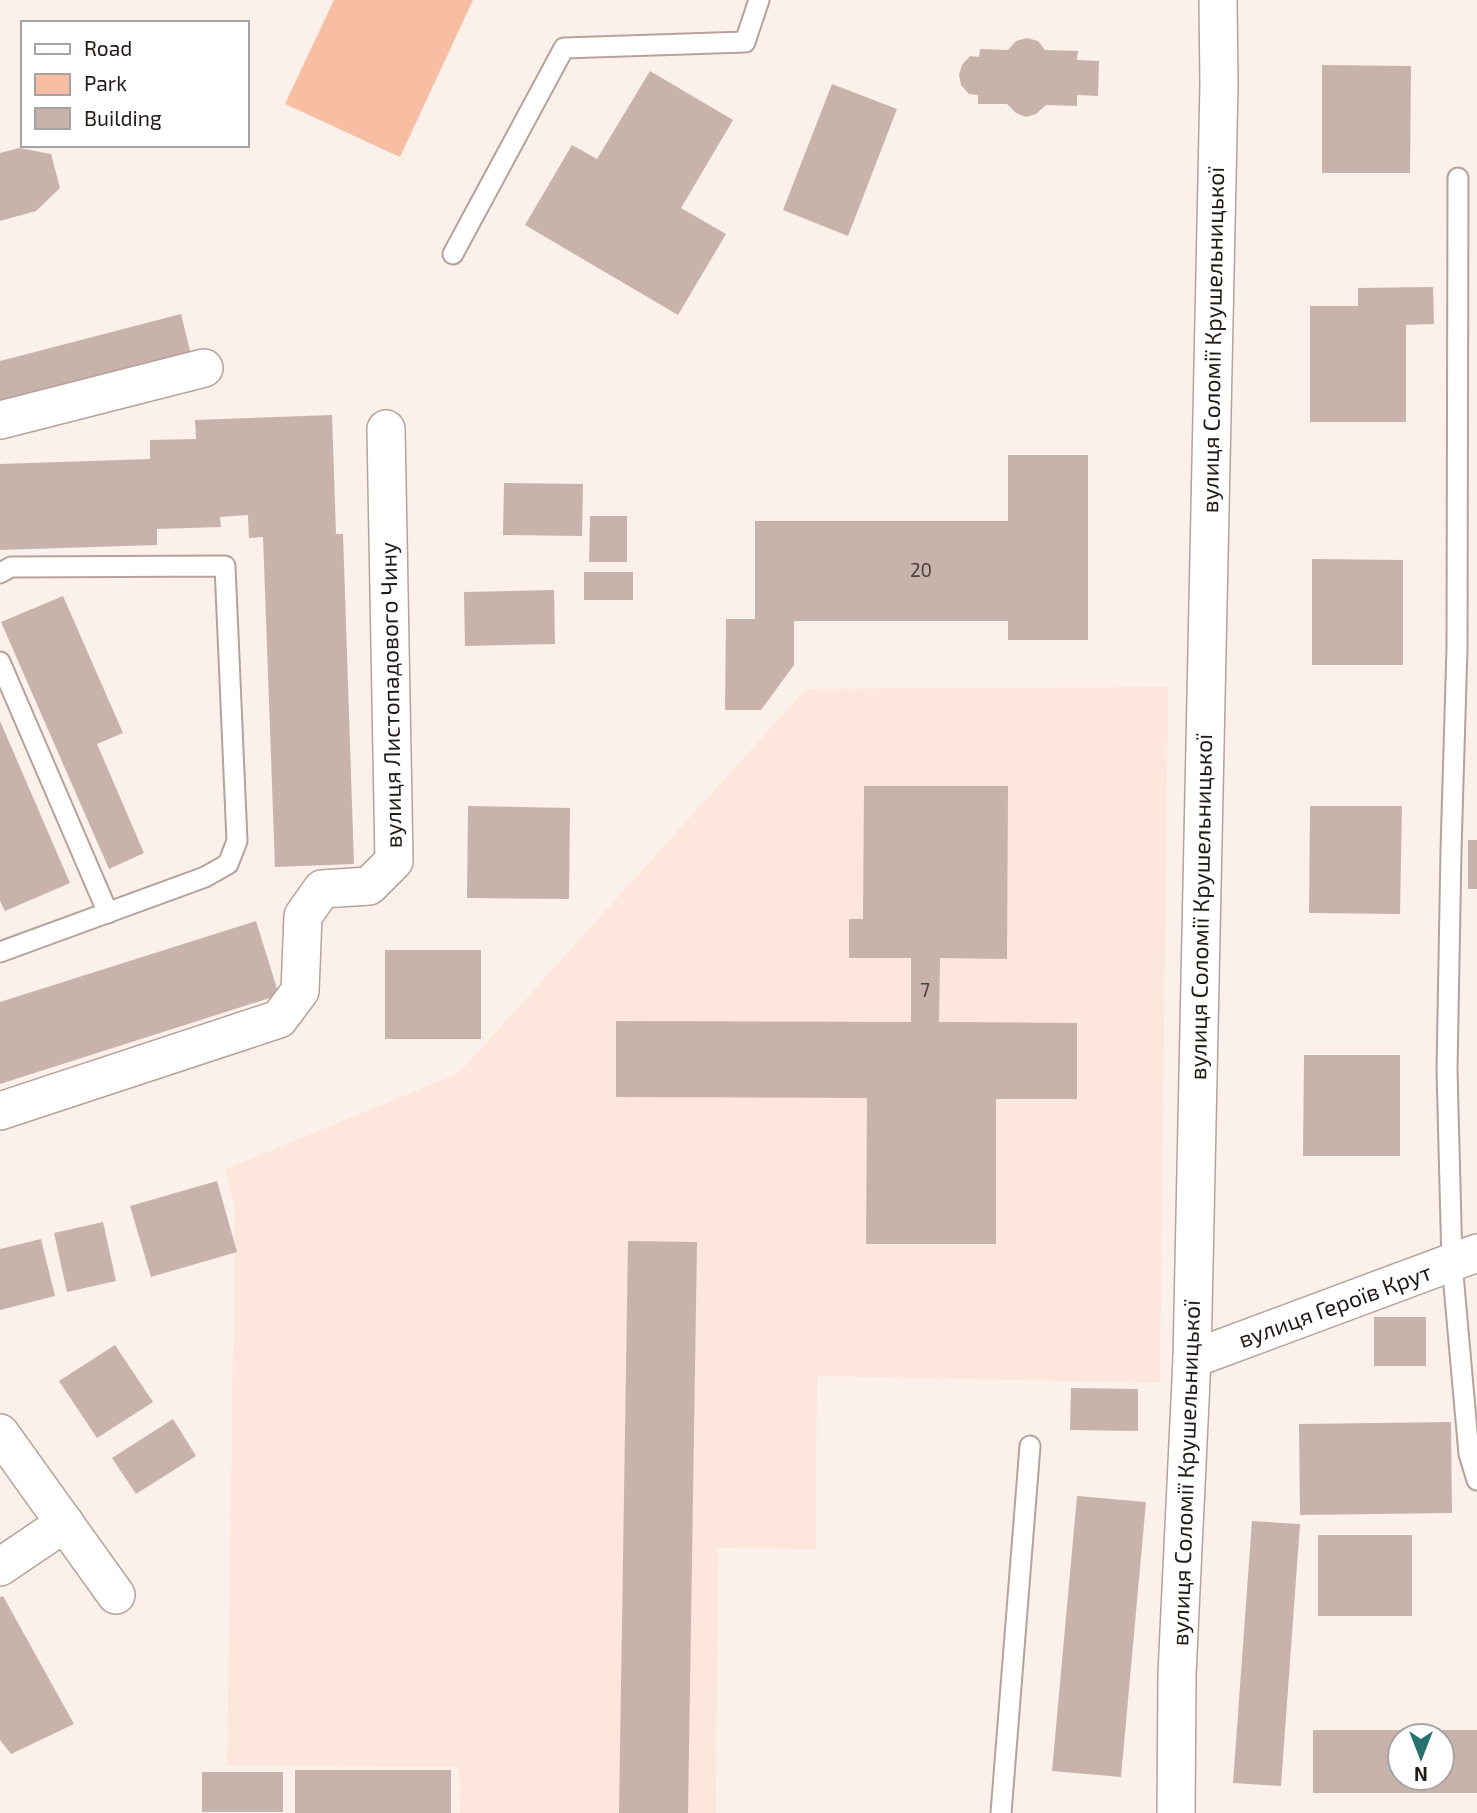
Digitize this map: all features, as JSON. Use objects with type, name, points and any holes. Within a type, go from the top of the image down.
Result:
[{"type":"street","name":"вулиця Соломії Крушельницької","points":[[1176,1813],[1177,1674],[1192,1359],[1219,84],[1218,0]]},
{"type":"street","points":[[0,420],[204,368]]},
{"type":"street","name":"вулиця Листопадового Чину","points":[[0,1111],[279,1019],[300,991],[303,916],[322,889],[369,886],[394,861],[386,429]]},
{"type":"street","name":"вулиця Героїв Крут","points":[[1192,1359],[1465,1258]]},
{"type":"street","points":[[0,1433],[116,1595]]},
{"type":"street","points":[[0,1567],[65,1523]]},
{"type":"lane","points":[[453,254],[564,48],[745,42],[759,0]]},
{"type":"lane","points":[[1458,178],[1457,648],[1447,1070],[1465,1258],[1469,1454],[1477,1480]]},
{"type":"lane","points":[[0,573],[11,567],[225,566],[237,841],[228,864],[205,877],[1,949]]},
{"type":"lane","points":[[0,662],[108,913]]},
{"type":"lane","points":[[1001,1813],[1030,1446]]},
{"type":"shaded area","points":[[1168,687],[1160,1383],[817,1376],[816,1549],[718,1548],[716,1813],[460,1813],[459,1767],[227,1766],[235,1212],[226,1169],[459,1073],[806,689]]},
{"type":"green space","points":[[334,0],[473,0],[400,157],[285,104]]},
{"type":"building","points":[[1027,38],[1038,41],[1045,50],[1078,51],[1077,60],[1099,61],[1098,96],[1077,95],[1077,106],[1046,105],[1036,114],[1026,117],[1016,113],[1007,104],[978,104],[978,95],[969,94],[961,85],[959,75],[962,65],[970,56],[979,57],[980,49],[1008,50],[1016,41]]},
{"type":"building","points":[[1322,65],[1411,66],[1410,173],[1322,173]]},
{"type":"building","points":[[650,71],[733,120],[681,208],[726,234],[678,315],[525,225],[572,145],[597,159]]},
{"type":"building","points":[[832,84],[897,109],[848,236],[783,210]]},
{"type":"building","points":[[19,148],[51,154],[60,188],[36,211],[0,221],[0,153]]},
{"type":"building","points":[[1433,287],[1434,324],[1406,325],[1406,422],[1310,422],[1310,306],[1358,306],[1358,288]]},
{"type":"building","points":[[181,314],[192,359],[0,409],[0,361]]},
{"type":"building","points":[[332,415],[336,534],[343,534],[354,864],[275,867],[263,537],[249,538],[248,515],[220,517],[221,527],[157,529],[157,545],[0,550],[0,464],[150,459],[150,440],[196,439],[195,420]]},
{"type":"building","points":[[1008,455],[1088,455],[1088,640],[1008,640],[1008,621],[794,621],[794,665],[761,710],[725,710],[726,619],[755,619],[755,521],[1008,521]]},
{"type":"building","points":[[504,483],[583,484],[582,536],[503,535]]},
{"type":"building","points":[[590,516],[627,516],[627,562],[589,562]]},
{"type":"building","points":[[1312,559],[1403,560],[1403,665],[1312,665]]},
{"type":"building","points":[[584,572],[633,572],[633,600],[584,600]]},
{"type":"building","points":[[554,590],[555,644],[465,646],[464,592]]},
{"type":"building","points":[[63,596],[123,733],[97,744],[144,853],[109,869],[1,622]]},
{"type":"building","points":[[0,721],[70,883],[5,911],[0,901]]},
{"type":"building","points":[[864,786],[1008,786],[1007,959],[940,958],[939,1022],[1077,1023],[1077,1099],[996,1099],[996,1244],[866,1244],[867,1098],[616,1097],[616,1021],[911,1022],[911,958],[849,958],[849,919],[863,919]]},
{"type":"building","points":[[468,806],[570,808],[569,899],[467,898]]},
{"type":"building","points":[[1310,806],[1402,806],[1400,914],[1309,913]]},
{"type":"building","points":[[1468,840],[1477,840],[1477,889],[1468,889]]},
{"type":"building","points":[[256,921],[279,995],[0,1084],[0,1002]]},
{"type":"building","points":[[385,950],[481,950],[481,1039],[385,1039]]},
{"type":"building","points":[[1304,1055],[1400,1055],[1400,1156],[1303,1156]]},
{"type":"building","points":[[217,1181],[237,1252],[151,1277],[130,1206]]},
{"type":"building","points":[[103,1222],[116,1281],[67,1292],[54,1233]]},
{"type":"building","points":[[41,1239],[55,1296],[0,1310],[0,1249]]},
{"type":"building","points":[[628,1241],[697,1242],[688,1813],[619,1813]]},
{"type":"building","points":[[1374,1317],[1426,1317],[1426,1366],[1374,1366]]},
{"type":"building","points":[[115,1345],[153,1402],[97,1438],[59,1381]]},
{"type":"building","points":[[1071,1388],[1138,1389],[1138,1431],[1070,1430]]},
{"type":"building","points":[[173,1419],[196,1456],[136,1494],[112,1458]]},
{"type":"building","points":[[1451,1422],[1452,1513],[1300,1515],[1299,1424]]},
{"type":"building","points":[[1077,1496],[1146,1502],[1121,1777],[1052,1771]]},
{"type":"building","points":[[1252,1521],[1300,1524],[1281,1786],[1233,1783]]},
{"type":"building","points":[[1318,1535],[1412,1535],[1412,1616],[1318,1616]]},
{"type":"building","points":[[3,1596],[74,1724],[11,1754],[0,1740],[0,1597]]},
{"type":"building","points":[[1313,1730],[1386,1730],[1386,1792],[1456,1792],[1456,1730],[1477,1730],[1477,1793],[1313,1793]]},
{"type":"building","points":[[295,1770],[451,1770],[451,1813],[295,1813]]},
{"type":"building","points":[[202,1772],[283,1772],[283,1812],[202,1812]]}]
